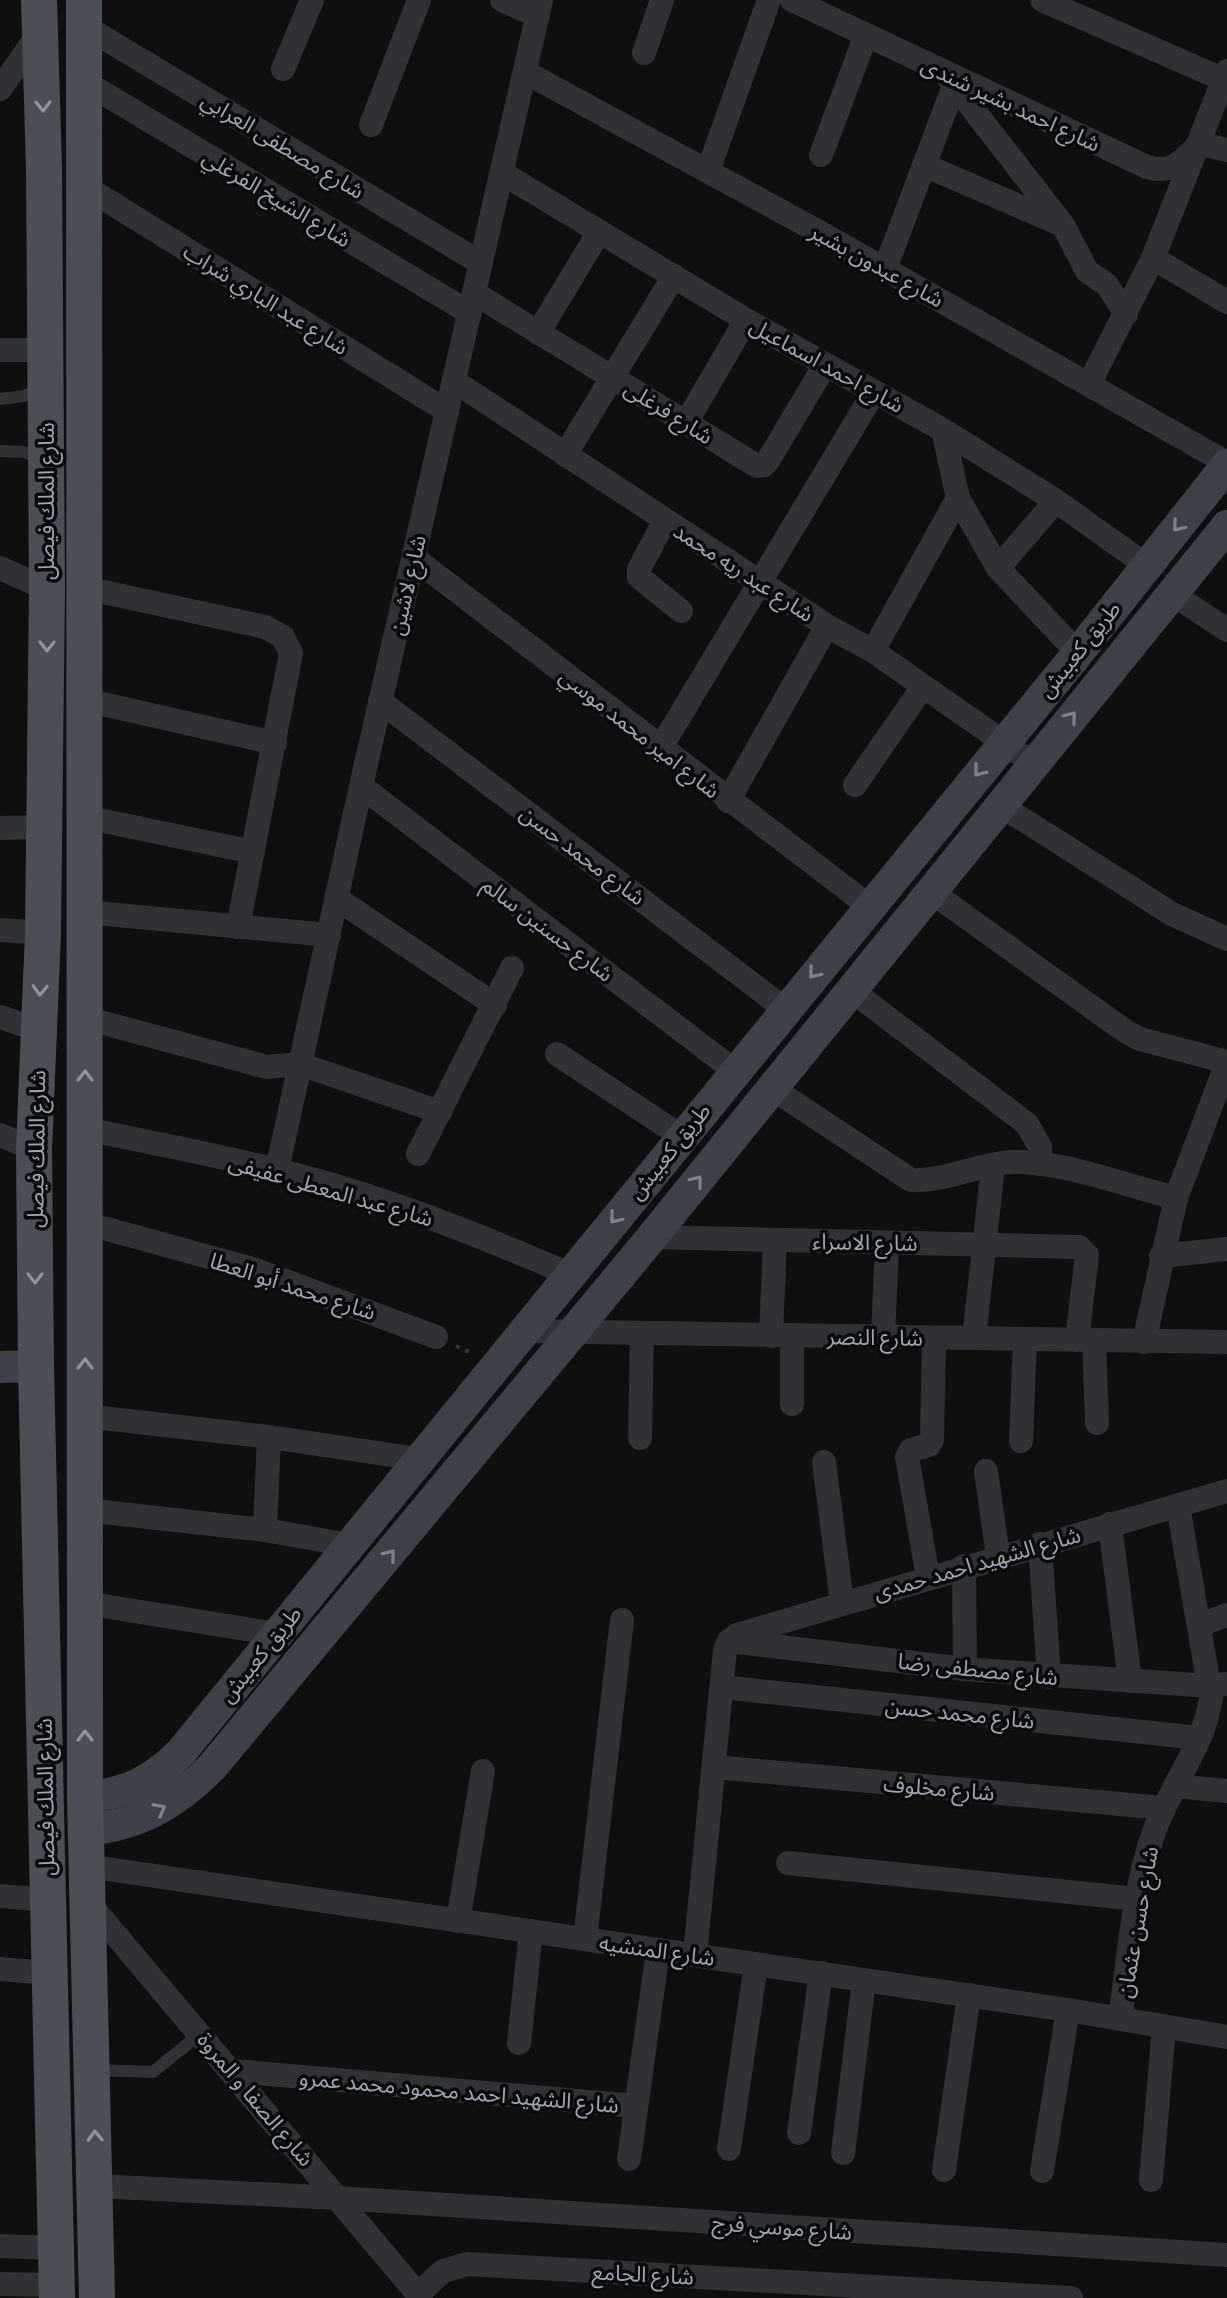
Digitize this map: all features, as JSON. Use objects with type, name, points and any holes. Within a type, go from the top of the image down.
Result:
[{"type":"main road","name":"شارع الملك فيصل","points":[[84,13],[85,1814],[97,2298]]},
{"type":"main road","name":"شارع الملك فيصل","points":[[39,16],[45,271],[47,589],[43,933],[34,1149],[57,2291]]},
{"type":"main road","points":[[45,271],[84,271]]},
{"type":"street","points":[[283,69],[312,0]]},
{"type":"street","points":[[371,125],[419,0]]},
{"type":"street","points":[[502,0],[540,8]]},
{"type":"street","points":[[644,53],[662,0]]},
{"type":"street","points":[[708,171],[769,0]]},
{"type":"street","name":"شارع احمد بشير شندى","points":[[792,0],[950,80],[1147,167],[1170,170],[1181,165],[1196,148]]},
{"type":"street","points":[[1042,0],[1226,77],[1153,258],[1089,384]]},
{"type":"street","name":"شارع لاشين","points":[[277,1170],[380,701],[540,8]]},
{"type":"street","name":"شارع مصطفى العرابي","points":[[84,13],[481,263]]},
{"type":"street","points":[[0,89],[39,16]]},
{"type":"street","points":[[821,155],[866,35]]},
{"type":"street","name":"شارع عبدون بشير","points":[[525,72],[885,269],[1227,464]]},
{"type":"street","points":[[885,269],[924,165],[950,80]]},
{"type":"street","points":[[950,80],[1063,225],[1087,271],[1107,285],[1126,314]]},
{"type":"street","name":"شارع الشيخ الفرغلي","points":[[85,82],[472,303]]},
{"type":"street","points":[[1196,148],[1207,143],[1227,150]]},
{"type":"street","points":[[924,165],[1063,225]]},
{"type":"street","name":"شارع احمد اسماعيل","points":[[502,173],[746,320],[943,430],[1056,501],[1146,565]]},
{"type":"street","name":"شارع عبد الباري شراب","points":[[84,186],[447,411]]},
{"type":"street","points":[[538,333],[599,232]]},
{"type":"street","points":[[1153,258],[1227,302]]},
{"type":"street","points":[[565,455],[674,276]]},
{"type":"street","name":"شارع فرغلى","points":[[472,303],[538,333],[761,467],[769,459],[825,365]]},
{"type":"street","points":[[686,423],[746,320]]},
{"type":"street","points":[[0,350],[46,367]]},
{"type":"street","name":"شارع عبد ريه محمد","points":[[454,381],[827,626],[873,651],[1033,763]]},
{"type":"street","points":[[660,749],[874,392]]},
{"type":"street","points":[[943,430],[958,498],[998,568],[1078,653]]},
{"type":"street","name":"طريق كعبيش","points":[[85,1814],[163,1771],[1002,742],[1078,653],[1227,464]]},
{"type":"street","points":[[873,651],[958,498]]},
{"type":"street","points":[[998,568],[1056,501]]},
{"type":"street","points":[[665,520],[639,569],[639,577],[681,611]]},
{"type":"street","name":"طريق كعبيش","points":[[85,1814],[141,1819],[191,1788],[357,1596],[652,1237],[1227,526]]},
{"type":"street","name":"شارع امير محمد موسي","points":[[414,558],[869,906]]},
{"type":"street","points":[[0,568],[47,589]]},
{"type":"street","points":[[85,588],[265,627],[283,637],[291,653],[238,927]]},
{"type":"street","points":[[1171,593],[1227,630]]},
{"type":"street","points":[[728,801],[827,626]]},
{"type":"street","points":[[855,785],[922,688]]},
{"type":"street","points":[[85,700],[275,743]]},
{"type":"street","name":"شارع محمد حسن","points":[[380,701],[785,1009]]},
{"type":"street","name":"شارع حسنين سالم","points":[[361,786],[735,1071]]},
{"type":"street","points":[[1000,805],[1172,914],[1227,939]]},
{"type":"street","points":[[85,817],[253,852]]},
{"type":"street","points":[[0,828],[44,827]]},
{"type":"street","points":[[930,891],[1125,1031],[1140,1039],[1227,1063],[1176,1198],[1144,1342]]},
{"type":"street","points":[[336,898],[495,1005]]},
{"type":"street","points":[[85,912],[329,935]]},
{"type":"street","points":[[0,930],[43,933]]},
{"type":"street","points":[[418,1154],[512,968]]},
{"type":"street","points":[[851,990],[1027,1124],[1040,1147],[1040,1164]]},
{"type":"street","points":[[0,1017],[39,1030]]},
{"type":"street","points":[[85,1018],[267,1067],[300,1064],[440,1112]]},
{"type":"street","points":[[557,1054],[681,1136]]},
{"type":"street","points":[[773,1089],[911,1180],[928,1181],[1012,1162],[1040,1164],[1176,1198]]},
{"type":"street","name":"شارع عبد المعطى عفيفى","points":[[85,1129],[277,1170],[439,1221],[569,1274]]},
{"type":"street","points":[[0,1135],[34,1149]]},
{"type":"street","points":[[974,1338],[993,1166]]},
{"type":"street","name":"شارع محمد أبو العطا","points":[[85,1223],[253,1269],[345,1300],[436,1337]]},
{"type":"street","name":"شارع الاسراء","points":[[652,1237],[1079,1247],[1087,1255],[1086,1340]]},
{"type":"street","points":[[775,1240],[782,1336],[792,1404]]},
{"type":"street","points":[[883,1337],[887,1243]]},
{"type":"street","points":[[1161,1256],[1227,1249]]},
{"type":"street","name":"شارع النصر","points":[[523,1331],[1227,1342]]},
{"type":"street","points":[[640,1438],[642,1334]]},
{"type":"street","points":[[928,1577],[907,1457],[911,1450],[929,1445],[932,1440],[934,1338]]},
{"type":"street","points":[[1021,1441],[1025,1339]]},
{"type":"street","points":[[1086,1340],[1097,1423]]},
{"type":"street","points":[[0,1367],[36,1366]]},
{"type":"street","points":[[85,1416],[269,1437],[419,1459]]},
{"type":"street","points":[[265,1530],[269,1437]]},
{"type":"street","points":[[824,1462],[842,1603]]},
{"type":"street","points":[[986,1471],[998,1556]]},
{"type":"street","name":"شارع الشهيد احمد حمدى","points":[[729,1641],[737,1635],[964,1566],[1227,1491]]},
{"type":"street","name":"شارع حسن عثمان","points":[[1120,2019],[1137,1899],[1147,1853],[1164,1808],[1199,1738],[1219,1685],[1199,1625],[1178,1506]]},
{"type":"street","points":[[85,1510],[265,1530],[349,1545]]},
{"type":"street","points":[[1110,1524],[1130,1681]]},
{"type":"street","points":[[1040,1544],[1049,1677]]},
{"type":"street","points":[[964,1566],[965,1669]]},
{"type":"street","points":[[328,1571],[357,1596]]},
{"type":"street","points":[[85,1603],[277,1634]]},
{"type":"street","points":[[1199,1625],[1227,1615]]},
{"type":"street","points":[[585,1939],[622,1620]]},
{"type":"street","points":[[695,1955],[729,1641]]},
{"type":"street","name":"شارع مصطفى رضا","points":[[729,1641],[1049,1677],[1219,1685]]},
{"type":"street","name":"شارع محمد حسن","points":[[722,1687],[1199,1738]]},
{"type":"street","name":"شارع مخلوف","points":[[715,1767],[1164,1808]]},
{"type":"street","points":[[458,1921],[483,1771]]},
{"type":"street","points":[[1175,1786],[1227,1791]]},
{"type":"street","points":[[788,1863],[1137,1899]]},
{"type":"street","name":"شارع المنشيه","points":[[88,1884],[458,1921],[1164,2026],[1226,2029]]},
{"type":"street","name":"شارع الصفا و المروة","points":[[88,1884],[201,2033],[420,2296]]},
{"type":"street","points":[[0,1896],[48,1900]]},
{"type":"street","points":[[519,2043],[531,1931]]},
{"type":"street","points":[[629,2159],[658,1950]]},
{"type":"street","points":[[729,2149],[756,1964]]},
{"type":"street","points":[[0,1969],[49,1973]]},
{"type":"street","points":[[799,2133],[821,1973]]},
{"type":"street","points":[[843,2153],[864,1980]]},
{"type":"street","points":[[944,2170],[969,1995]]},
{"type":"street","points":[[1042,2171],[1068,2010]]},
{"type":"street","points":[[1151,2180],[1164,2026]]},
{"type":"street","name":"شارع الشهيد احمد محمود محمد عمرو","points":[[234,2071],[636,2106]]},
{"type":"street","name":"شارع موسي فرج","points":[[96,2186],[338,2198],[1227,2255]]},
{"type":"street","points":[[0,2246],[56,2248]]},
{"type":"street","name":"شارع الجامع","points":[[420,2296],[443,2271],[467,2264],[1071,2298]]},
{"type":"street","points":[[0,2284],[57,2291]]},
{"type":"lane","points":[[0,399],[24,396],[46,367]]},
{"type":"lane","points":[[0,451],[24,452],[46,461]]},
{"type":"lane","points":[[93,2070],[153,2072],[201,2033]]},
{"type":"path","points":[[436,1337],[496,1364]]}]
